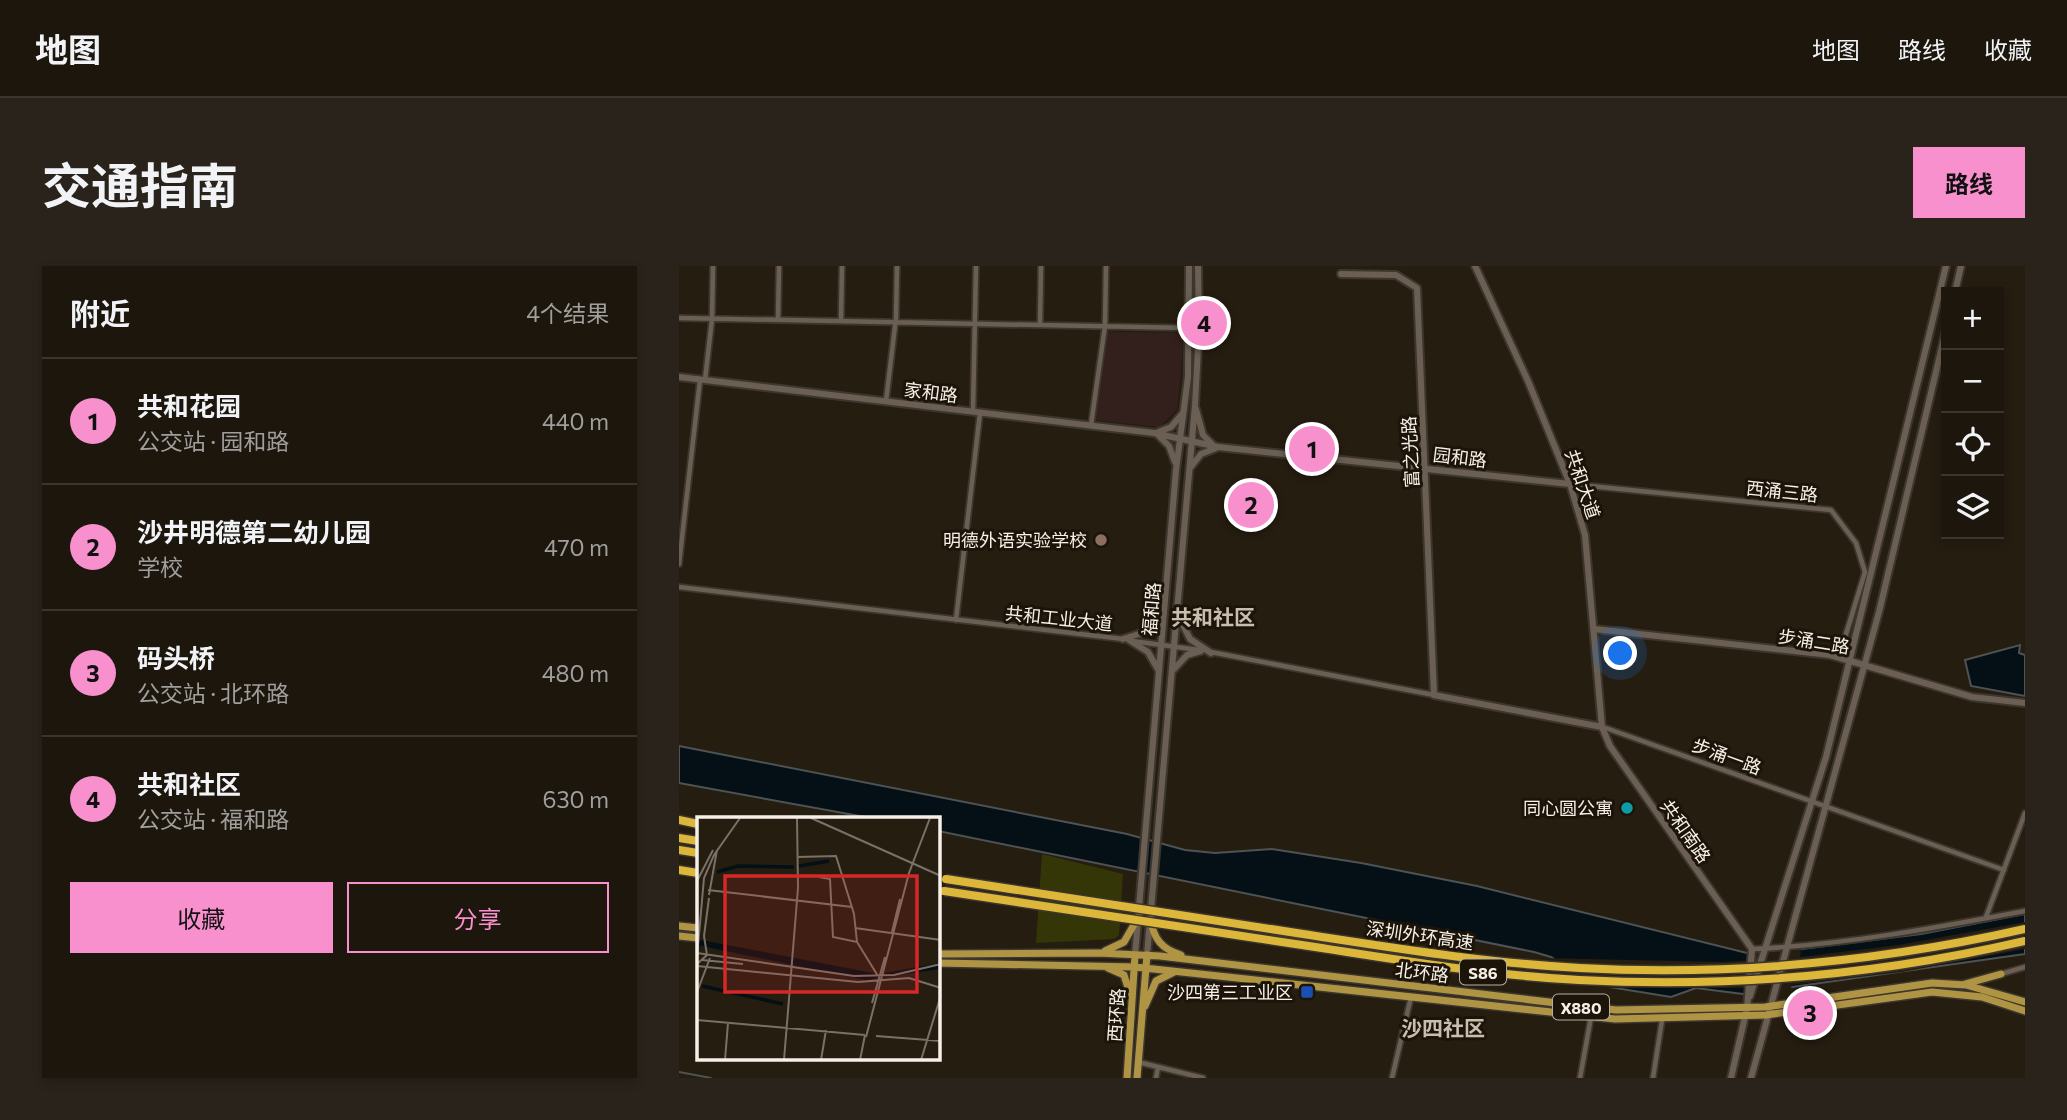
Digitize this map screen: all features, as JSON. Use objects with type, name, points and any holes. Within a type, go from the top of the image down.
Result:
[{"type":"highway","points":[[679,820],[697,824]]},
{"type":"highway","points":[[679,838],[697,841]]},
{"type":"highway","points":[[679,850],[697,853]]},
{"type":"highway","name":"深圳外环高速","points":[[941,878],[1440,955],[1581,968],[1687,970],[1793,965],[1922,949],[2025,929]]},
{"type":"highway","name":"深圳外环高速","points":[[940,891],[1439,967],[1581,980],[1699,982],[1794,977],[1901,965],[2025,942]]},
{"type":"main road","points":[[1099,953],[1124,943],[1139,916]]},
{"type":"main road","points":[[1151,918],[1153,932],[1160,944],[1172,952],[1195,960]]},
{"type":"main road","points":[[679,926],[697,928]]},
{"type":"main road","points":[[679,936],[697,938]]},
{"type":"main road","name":"北环路","points":[[940,954],[1147,955],[1600,1009],[1748,1004],[1915,984],[1959,985],[2025,1002]]},
{"type":"main road","name":"西环路","points":[[1127,1078],[1135,955]]},
{"type":"main road","name":"西环路","points":[[1137,1078],[1147,955]]},
{"type":"main road","name":"北环路","points":[[940,963],[1098,964],[1135,967],[1591,1017],[1662,1020],[1745,1017],[1932,992],[1965,994],[2025,1011]]},
{"type":"main road","points":[[1098,964],[1124,975],[1132,1006]]},
{"type":"main road","points":[[1142,1017],[1156,981],[1180,971]]},
{"type":"main road","points":[[1959,985],[2001,974]]},
{"type":"main road","points":[[2001,974],[1995,983],[2002,994]]},
{"type":"street","points":[[679,564],[712,319],[713,266]]},
{"type":"street","points":[[778,320],[779,266]]},
{"type":"street","points":[[841,321],[842,266]]},
{"type":"street","points":[[886,401],[895,322],[897,266]]},
{"type":"street","points":[[956,620],[977,412],[975,266]]},
{"type":"street","points":[[1039,325],[1041,266]]},
{"type":"street","points":[[1091,426],[1105,326],[1106,266]]},
{"type":"street","points":[[1180,266],[1189,266]]},
{"type":"street","name":"福和路","points":[[1135,955],[1176,470],[1185,408],[1191,328],[1189,266]]},
{"type":"street","name":"福和路","points":[[1147,955],[1161,820],[1195,404],[1199,330],[1198,266]]},
{"type":"street","name":"共和大道","points":[[1475,266],[1528,381],[1570,484],[1585,535],[1602,727]]},
{"type":"street","points":[[1731,1078],[1748,1004],[1812,801],[1946,266]]},
{"type":"street","points":[[1956,287],[1961,266]]},
{"type":"street","name":"富之光路","points":[[1341,274],[1396,275],[1417,288],[1434,695]]},
{"type":"street","points":[[679,318],[1191,328]]},
{"type":"street","points":[[1751,1078],[1865,665],[1941,350]]},
{"type":"street","name":"家和路","points":[[679,377],[1154,433],[1180,439]]},
{"type":"street","points":[[1188,471],[1201,454],[1218,447],[1203,435],[1195,404]]},
{"type":"street","points":[[1176,470],[1169,446],[1154,433],[1171,427],[1185,408]]},
{"type":"street","name":"园和路","points":[[1180,439],[1218,447],[1570,484]]},
{"type":"street","name":"西涌三路","points":[[1570,484],[1831,510],[1856,543],[1865,572],[1839,657]]},
{"type":"street","name":"共和工业大道","points":[[679,587],[1201,650],[1434,695]]},
{"type":"street","points":[[1123,639],[1150,629],[1165,605]]},
{"type":"street","points":[[1178,606],[1180,623],[1186,634],[1212,653]]},
{"type":"street","name":"步涌二路","points":[[1594,629],[1839,657],[1972,697],[2025,703]]},
{"type":"street","points":[[1123,639],[1148,652],[1157,666],[1159,677]]},
{"type":"street","points":[[1172,678],[1183,658],[1201,650]]},
{"type":"street","name":"步涌一路","points":[[1434,695],[1602,727],[2004,870]]},
{"type":"street","name":"共和南路","points":[[1602,727],[1610,746],[1752,949]]},
{"type":"street","points":[[1985,918],[2025,813]]},
{"type":"street","points":[[1748,1004],[1752,949],[1921,930],[2025,911]]},
{"type":"street","points":[[2001,974],[2025,967]]},
{"type":"street","points":[[1392,1078],[1412,996]]},
{"type":"street","points":[[1580,1078],[1591,1017]]},
{"type":"street","points":[[1653,1078],[1662,1020]]},
{"type":"street","points":[[1138,1062],[1203,1078]]},
{"type":"street","points":[[1156,1078],[1157,1067]]},
{"type":"shaded area","points":[[1107,332],[1184,333],[1177,410],[1159,427],[1095,420]]},
{"type":"shaded area","points":[[2020,645],[2019,653],[2025,655],[2025,696],[1971,686],[1965,660]]},
{"type":"shaded area","points":[[679,746],[1127,834],[1185,850],[1215,853],[1272,849],[1361,863],[1477,886],[1755,955],[1921,934],[2025,914],[2025,954],[1743,994],[1696,988],[1671,997],[1591,984],[1551,957],[1534,952],[940,831],[940,817],[865,817],[679,783]]},
{"type":"shaded area","points":[[1042,854],[1123,874],[1119,935],[1114,939],[1036,943]]},
{"type":"pier","points":[[2025,922],[2025,949],[1902,972],[1792,985],[1790,991],[1744,997],[1746,988],[1590,988],[1543,958],[1723,962],[1753,960],[1756,952],[1802,946],[1800,957],[1898,945]]},
{"type":"waterway","points":[[679,1072],[711,1078]]},
{"type":"place","name":"共和社区","points":[[1204,323]]},
{"type":"place","name":"共和花园","points":[[1312,449]]},
{"type":"place","name":"沙井明德第二幼儿园","points":[[1251,505]]},
{"type":"place","name":"明德外语实验学校","points":[[1101,540]]},
{"type":"place","name":"同心圆公寓","points":[[1627,808]]},
{"type":"place","name":"沙四第三工业区","points":[[1307,992]]},
{"type":"place","name":"码头桥","points":[[1810,1013]]},
{"type":"district","name":"共和社区","points":[[1213,616]]},
{"type":"district","name":"沙四社区","points":[[1443,1027]]}]
